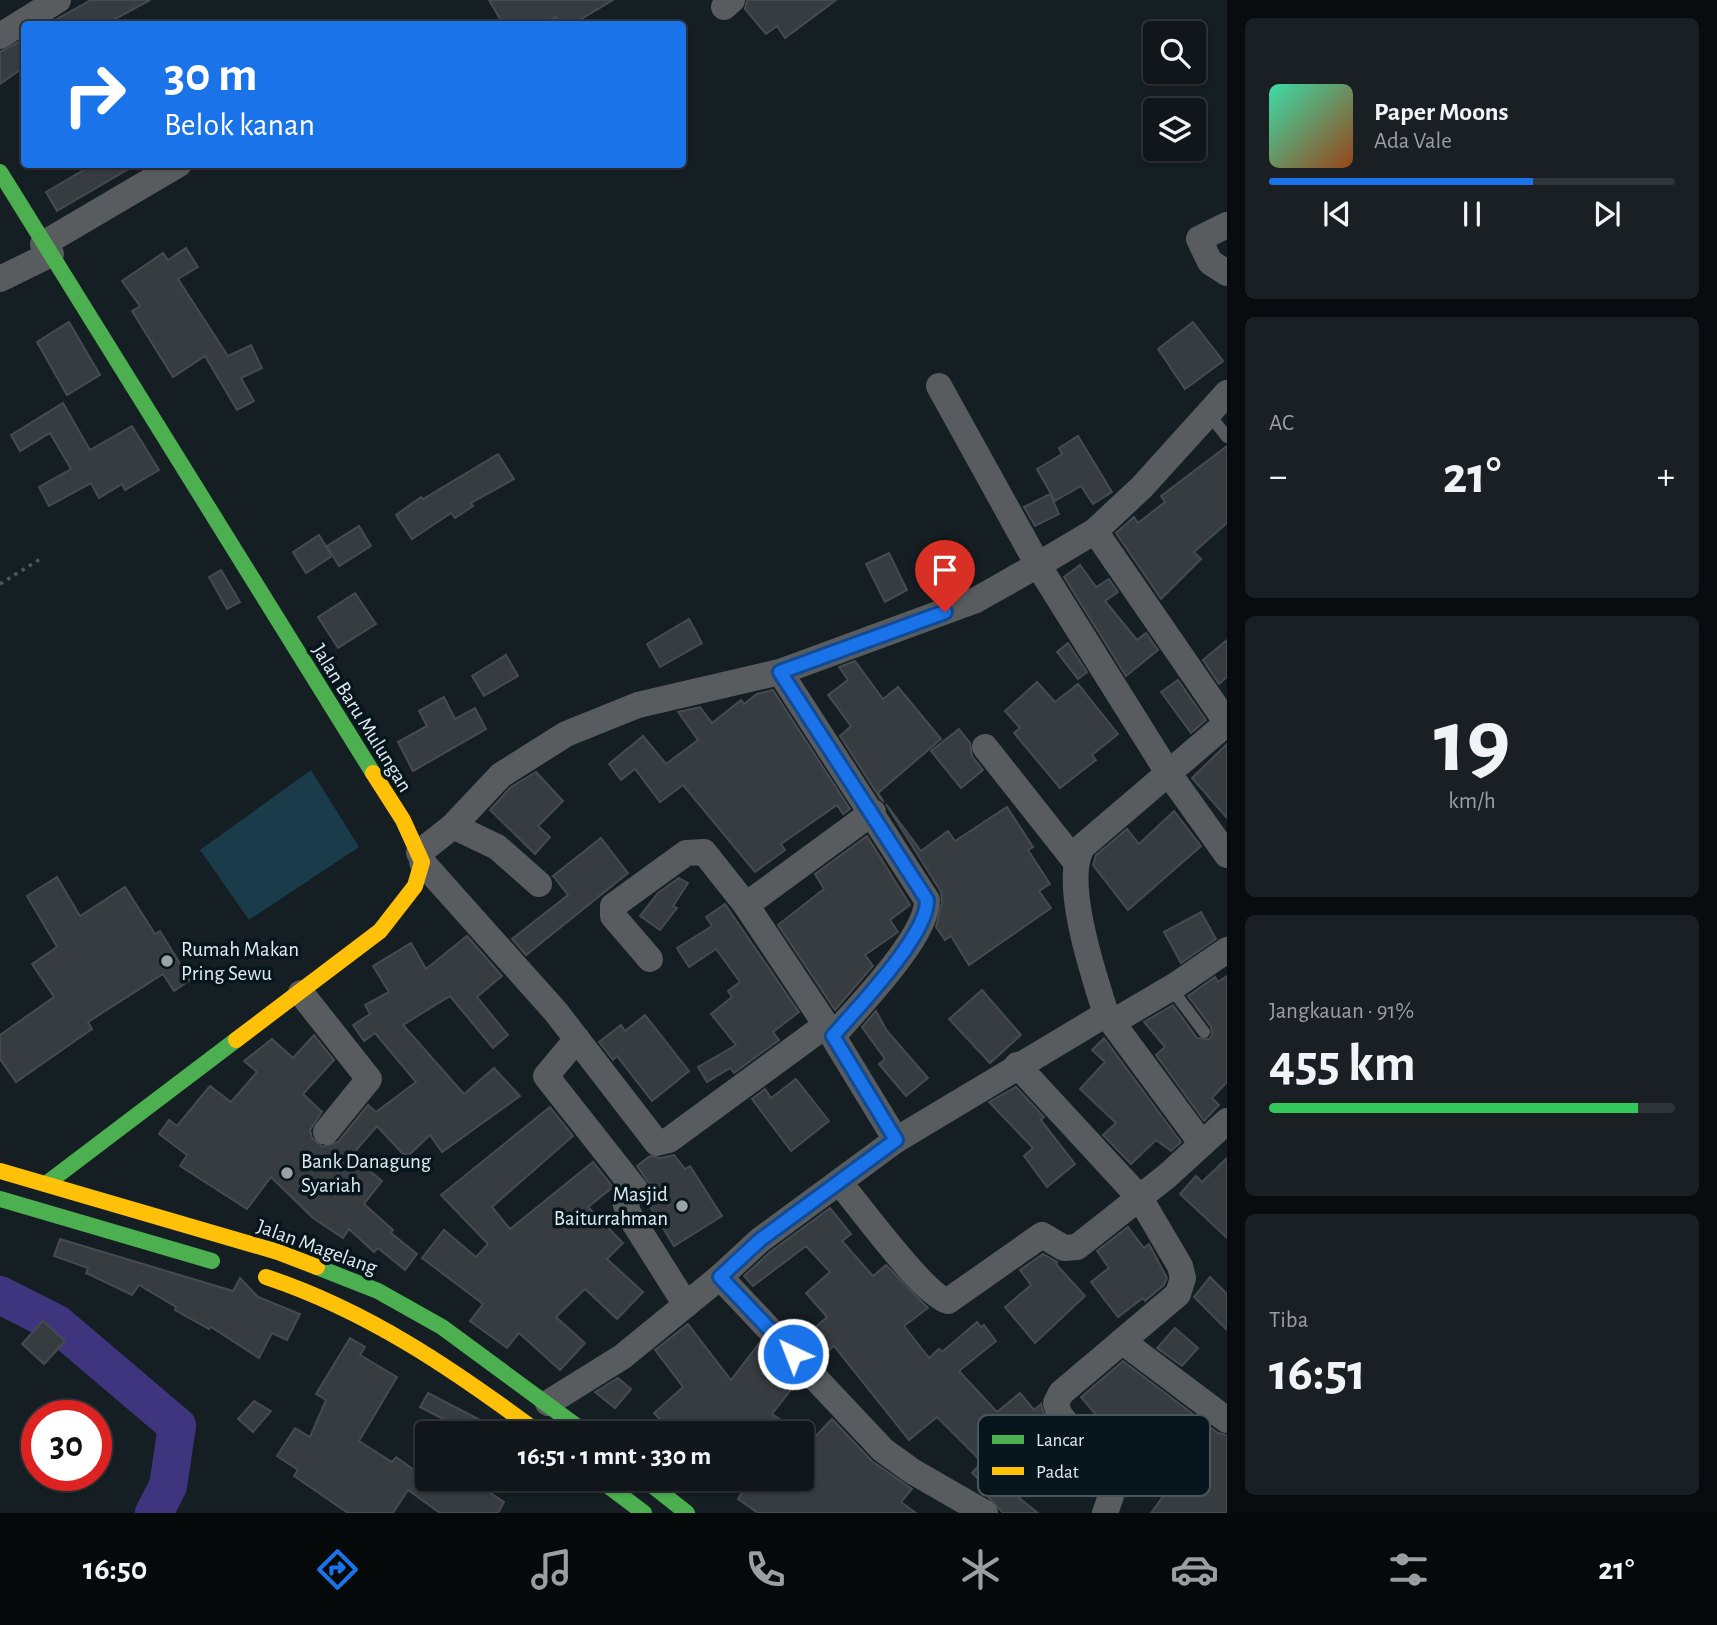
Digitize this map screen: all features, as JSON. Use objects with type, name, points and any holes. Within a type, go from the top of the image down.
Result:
[{"type":"main road","name":"Jalan Baru Mulungan","points":[[0,172],[174,458],[402,820],[421,857]]},
{"type":"main road","points":[[46,1184],[380,931],[397,913],[415,886],[421,857]]},
{"type":"main road","name":"Jalan Magelang","points":[[0,1171],[278,1252],[348,1278],[442,1327],[571,1421]]},
{"type":"main road","points":[[0,1199],[223,1264]]},
{"type":"main road","points":[[249,1272],[313,1293],[380,1323],[439,1359],[523,1421]]},
{"type":"main road","points":[[614,1491],[644,1513]]},
{"type":"main road","points":[[659,1491],[687,1513]]},
{"type":"street","points":[[24,21],[58,0]]},
{"type":"street","points":[[0,36],[21,23]]},
{"type":"street","points":[[0,279],[174,168]]},
{"type":"street","points":[[1227,225],[1199,239],[1210,262],[1227,274]]},
{"type":"street","points":[[939,386],[1038,565],[1167,771],[1227,855]]},
{"type":"street","points":[[780,672],[873,812],[927,900],[927,913],[897,960],[829,1030],[664,1143],[657,1143],[577,1040],[421,857],[501,775],[566,734],[638,705],[780,672],[976,600],[1038,565],[1096,531],[1142,487],[1227,393]]},
{"type":"street","points":[[1096,531],[1227,723],[1167,771],[1083,846],[1075,861],[1074,880],[1091,967],[1109,1018],[1202,1144]]},
{"type":"street","points":[[985,747],[1075,861]]},
{"type":"street","points":[[746,905],[873,812]]},
{"type":"street","points":[[453,826],[497,847],[539,884]]},
{"type":"street","points":[[650,959],[613,916],[613,906],[686,853],[704,852],[710,856],[746,905],[829,1030],[896,1140]]},
{"type":"street","points":[[548,1403],[622,1357],[686,1306],[760,1240],[896,1140],[1017,1065],[1171,988],[1227,950]]},
{"type":"street","points":[[301,993],[369,1079],[326,1132]]},
{"type":"street","points":[[577,1040],[546,1076],[635,1189],[625,1201],[628,1213],[686,1306]]},
{"type":"street","points":[[1017,1065],[1140,1198],[1180,1266],[1183,1278],[1178,1294],[1061,1393],[1056,1404],[1060,1415]]},
{"type":"street","points":[[839,1182],[898,1254],[938,1297],[948,1301],[1033,1239],[1042,1236],[1072,1250],[1140,1198],[1227,1121]]},
{"type":"street","points":[[720,1277],[883,1450],[912,1471],[985,1513]]},
{"type":"street","points":[[1122,1341],[1227,1420]]},
{"type":"street","points":[[1105,1513],[1111,1496]]},
{"type":"lane","points":[[1208,413],[1227,436]]},
{"type":"lane","points":[[1171,988],[1204,1032]]},
{"type":"path","points":[[0,584],[42,558]]},
{"type":"shaded area","points":[[311,770],[359,847],[249,920],[200,850]]},
{"type":"building","points":[[91,0],[150,0],[112,21],[53,21]]},
{"type":"building","points":[[489,0],[613,0],[578,21],[559,21],[556,17],[549,21],[501,21]]},
{"type":"building","points":[[747,0],[836,0],[785,38],[777,26],[766,34],[745,9]]},
{"type":"building","points":[[21,41],[21,69],[0,84],[0,52]]},
{"type":"building","points":[[87,168],[130,168],[57,211],[46,192]]},
{"type":"building","points":[[186,248],[198,267],[178,279],[228,356],[251,345],[262,368],[241,378],[254,401],[237,410],[205,356],[173,377],[132,311],[140,306],[122,281],[163,253],[168,260]]},
{"type":"building","points":[[69,322],[100,375],[67,395],[37,342]]},
{"type":"building","points":[[1193,322],[1223,361],[1185,389],[1158,349]]},
{"type":"building","points":[[63,403],[90,450],[132,426],[159,470],[125,490],[122,484],[99,498],[91,483],[49,506],[39,487],[71,469],[50,433],[20,451],[11,435]]},
{"type":"building","points":[[1078,436],[1112,492],[1093,504],[1081,486],[1055,501],[1037,469],[1062,454],[1059,448]]},
{"type":"building","points":[[1227,446],[1227,523],[1194,552],[1201,559],[1161,599],[1116,533],[1134,517],[1138,523],[1165,502],[1161,496]]},
{"type":"building","points":[[498,454],[514,479],[471,503],[473,506],[455,518],[451,513],[412,539],[396,515],[421,497],[423,499]]},
{"type":"building","points":[[1050,494],[1059,514],[1035,526],[1024,507]]},
{"type":"building","points":[[359,526],[371,546],[339,566],[327,546]]},
{"type":"building","points":[[319,535],[332,556],[306,573],[293,552]]},
{"type":"building","points":[[889,553],[907,590],[885,602],[866,564]]},
{"type":"building","points":[[1080,565],[1096,587],[1109,579],[1118,592],[1105,601],[1137,640],[1146,633],[1158,650],[1126,676],[1064,577]]},
{"type":"building","points":[[221,570],[240,602],[227,609],[209,577]]},
{"type":"building","points":[[355,593],[376,624],[338,648],[318,617]]},
{"type":"building","points":[[689,619],[702,643],[660,667],[647,644]]},
{"type":"building","points":[[1227,640],[1227,677],[1219,684],[1203,660]]},
{"type":"building","points":[[1068,643],[1087,672],[1078,679],[1057,652]]},
{"type":"building","points":[[506,655],[518,676],[484,696],[472,676]]},
{"type":"building","points":[[855,661],[883,699],[898,687],[941,739],[878,793],[884,802],[880,798],[840,736],[851,726],[828,695],[848,680],[839,667]]},
{"type":"building","points":[[1178,680],[1206,720],[1191,733],[1161,692]]},
{"type":"building","points":[[1037,682],[1055,702],[1078,684],[1118,734],[1092,755],[1096,760],[1060,788],[1014,733],[1020,728],[1005,711]]},
{"type":"building","points":[[773,690],[850,809],[843,814],[837,805],[781,844],[785,850],[755,872],[683,785],[660,802],[635,769],[621,780],[609,764],[643,736],[666,764],[698,740],[678,712],[700,707],[712,723],[741,700],[744,704],[757,694]]},
{"type":"building","points":[[444,697],[455,719],[475,708],[486,729],[413,771],[398,742],[427,726],[419,711]]},
{"type":"building","points":[[959,729],[970,743],[972,756],[983,770],[961,788],[931,751]]},
{"type":"building","points":[[1227,744],[1227,818],[1192,778]]},
{"type":"building","points":[[536,772],[563,801],[538,826],[550,837],[535,854],[490,810],[511,787]]},
{"type":"building","points":[[886,804],[921,851],[948,831],[955,841],[1007,807],[1033,847],[1028,850],[1050,884],[1039,891],[1051,908],[969,965],[951,936],[945,940],[936,927],[942,903],[941,892]]},
{"type":"building","points":[[1174,811],[1201,846],[1128,910],[1093,865],[1096,855],[1127,829],[1139,844]]},
{"type":"building","points":[[867,836],[910,905],[890,920],[898,932],[865,955],[873,966],[835,1010],[778,925],[824,889],[815,874]]},
{"type":"building","points":[[601,838],[628,873],[526,955],[512,939],[568,895],[553,876]]},
{"type":"building","points":[[57,877],[80,916],[125,887],[155,934],[160,931],[190,980],[174,991],[163,974],[88,1022],[92,1029],[16,1082],[0,1059],[0,1035],[54,997],[32,964],[57,947],[27,896]]},
{"type":"building","points":[[679,878],[688,883],[673,906],[677,908],[660,930],[640,916],[658,893]]},
{"type":"building","points":[[725,904],[799,1012],[773,1032],[779,1040],[734,1073],[730,1068],[707,1082],[698,1067],[736,1045],[711,1014],[732,997],[728,991],[740,982],[716,949],[689,967],[677,948],[712,926],[706,917]]},
{"type":"building","points":[[1201,912],[1216,939],[1181,963],[1164,932]]},
{"type":"building","points":[[467,936],[502,976],[477,997],[508,1035],[493,1048],[450,996],[403,1025],[464,1094],[494,1068],[520,1096],[442,1152],[430,1135],[410,1154],[403,1154],[377,1126],[351,1156],[382,1181],[364,1204],[393,1230],[391,1233],[417,1254],[405,1270],[378,1248],[374,1252],[349,1229],[343,1238],[313,1218],[271,1177],[247,1209],[180,1166],[187,1155],[159,1134],[169,1120],[177,1126],[210,1086],[231,1102],[257,1072],[244,1061],[272,1039],[293,1058],[314,1035],[334,1060],[303,1094],[322,1112],[310,1130],[312,1138],[323,1147],[338,1142],[368,1105],[376,1112],[416,1082],[375,1033],[364,1041],[353,1025],[370,1014],[365,1005],[389,992],[373,966],[411,943],[426,969]]},
{"type":"building","points":[[1227,976],[1227,1082],[1212,1098],[1219,1105],[1204,1121],[1156,1055],[1165,1047],[1144,1022],[1173,1005],[1197,1038],[1209,1039],[1212,1035],[1211,1027],[1188,996],[1215,977],[1218,982]]},
{"type":"building","points":[[982,990],[1021,1035],[990,1063],[949,1019]]},
{"type":"building","points":[[876,1011],[887,1031],[928,1078],[906,1096],[879,1064],[885,1059],[862,1027]]},
{"type":"building","points":[[645,1015],[689,1071],[652,1101],[617,1056],[613,1060],[599,1042],[621,1025],[625,1031]]},
{"type":"building","points":[[1104,1038],[1181,1142],[1171,1151],[1156,1140],[1131,1164],[1103,1135],[1116,1123],[1080,1089],[1105,1062],[1092,1050]]},
{"type":"building","points":[[796,1079],[829,1121],[791,1151],[752,1099],[765,1089],[771,1098]]},
{"type":"building","points":[[1016,1087],[1044,1117],[1041,1120],[1075,1164],[1047,1187],[1024,1156],[1033,1148],[989,1102]]},
{"type":"building","points":[[550,1107],[573,1136],[492,1207],[510,1229],[593,1162],[613,1187],[588,1207],[623,1243],[607,1259],[643,1292],[617,1319],[585,1289],[556,1317],[585,1343],[560,1370],[519,1333],[507,1348],[470,1321],[483,1304],[422,1258],[444,1230],[476,1257],[488,1244],[441,1195]]},
{"type":"building","name":"Masjid Baiturrahman","points":[[674,1155],[685,1169],[690,1166],[722,1216],[674,1246],[646,1200],[650,1185],[637,1166],[650,1156],[660,1158]]},
{"type":"building","points":[[1227,1158],[1227,1238],[1180,1194],[1196,1176],[1202,1182]]},
{"type":"building","points":[[830,1208],[851,1234],[842,1241],[873,1276],[886,1265],[928,1308],[904,1326],[929,1358],[939,1349],[942,1352],[977,1322],[981,1327],[984,1325],[996,1341],[959,1371],[997,1412],[1020,1393],[1034,1410],[1041,1404],[1044,1415],[978,1415],[978,1458],[937,1417],[909,1440],[834,1346],[827,1352],[810,1332],[827,1317],[806,1293],[830,1272],[806,1246],[753,1286],[744,1276],[770,1252]]},
{"type":"building","points":[[1128,1227],[1144,1248],[1149,1244],[1167,1278],[1164,1285],[1145,1301],[1143,1298],[1118,1317],[1091,1282],[1109,1268],[1097,1251]]},
{"type":"building","points":[[60,1239],[233,1291],[240,1278],[258,1297],[300,1314],[287,1340],[272,1333],[259,1358],[211,1327],[209,1329],[175,1310],[176,1307],[139,1285],[132,1295],[86,1273],[88,1268],[54,1256]]},
{"type":"building","points":[[1043,1254],[1057,1262],[1085,1296],[1035,1343],[1005,1307],[1031,1285],[1020,1270]]},
{"type":"building","points":[[1210,1277],[1227,1294],[1227,1330],[1194,1297]]},
{"type":"building","points":[[43,1321],[65,1341],[44,1364],[22,1344]]},
{"type":"building","points":[[688,1324],[731,1380],[760,1342],[797,1382],[772,1414],[783,1421],[661,1421],[654,1413],[683,1387],[655,1350]]},
{"type":"building","points":[[1175,1328],[1198,1348],[1182,1366],[1157,1348]]},
{"type":"building","points":[[350,1338],[365,1347],[360,1355],[397,1377],[359,1441],[392,1462],[396,1457],[415,1470],[415,1491],[487,1491],[504,1502],[498,1513],[440,1513],[408,1490],[393,1513],[348,1513],[294,1476],[298,1470],[277,1456],[295,1428],[310,1437],[326,1400],[316,1394]]},
{"type":"building","points":[[1123,1361],[1194,1415],[1096,1415],[1081,1397]]},
{"type":"building","points":[[618,1378],[631,1389],[615,1408],[595,1392]]},
{"type":"building","points":[[428,1393],[482,1421],[447,1421],[420,1407]]},
{"type":"building","points":[[254,1401],[271,1411],[253,1432],[238,1419]]},
{"type":"building","points":[[832,1419],[872,1461],[912,1489],[901,1502],[916,1513],[758,1513],[738,1499],[743,1491],[814,1491],[814,1438]]},
{"type":"building","points":[[1210,1427],[1227,1435],[1227,1513],[1151,1513],[1163,1496],[1210,1496]]},
{"type":"building","points":[[978,1466],[978,1479],[972,1473]]},
{"type":"building","points":[[1021,1496],[1019,1498],[1038,1513],[1003,1513],[988,1497]]},
{"type":"waterway","points":[[0,1295],[57,1324],[177,1426],[168,1486],[154,1513]]},
{"type":"traffic: fast","points":[[0,172],[373,773]]},
{"type":"traffic: fast","points":[[46,1184],[236,1040]]},
{"type":"traffic: fast","points":[[0,1199],[212,1261]]},
{"type":"traffic: fast","points":[[317,1267],[378,1291],[442,1327],[570,1421]]},
{"type":"traffic: fast","points":[[615,1491],[644,1513]]},
{"type":"traffic: fast","points":[[659,1491],[687,1513]]},
{"type":"traffic: slow","points":[[236,1040],[380,931],[415,886],[422,862],[403,820],[373,773]]},
{"type":"traffic: slow","points":[[0,1171],[278,1252],[317,1267]]},
{"type":"traffic: slow","points":[[266,1277],[375,1324],[442,1364],[522,1421]]},
{"type":"place","name":"Rumah Makan Pring Sewu","points":[[167,961]]},
{"type":"place","name":"Bank Danagung Syariah","points":[[287,1173]]},
{"type":"place","name":"Masjid Baiturrahman","points":[[682,1206]]},
{"type":"route","points":[[793,1354],[720,1277],[760,1240],[896,1140],[833,1036],[897,960],[924,922],[927,900],[873,812],[780,672],[945,612]]}]
